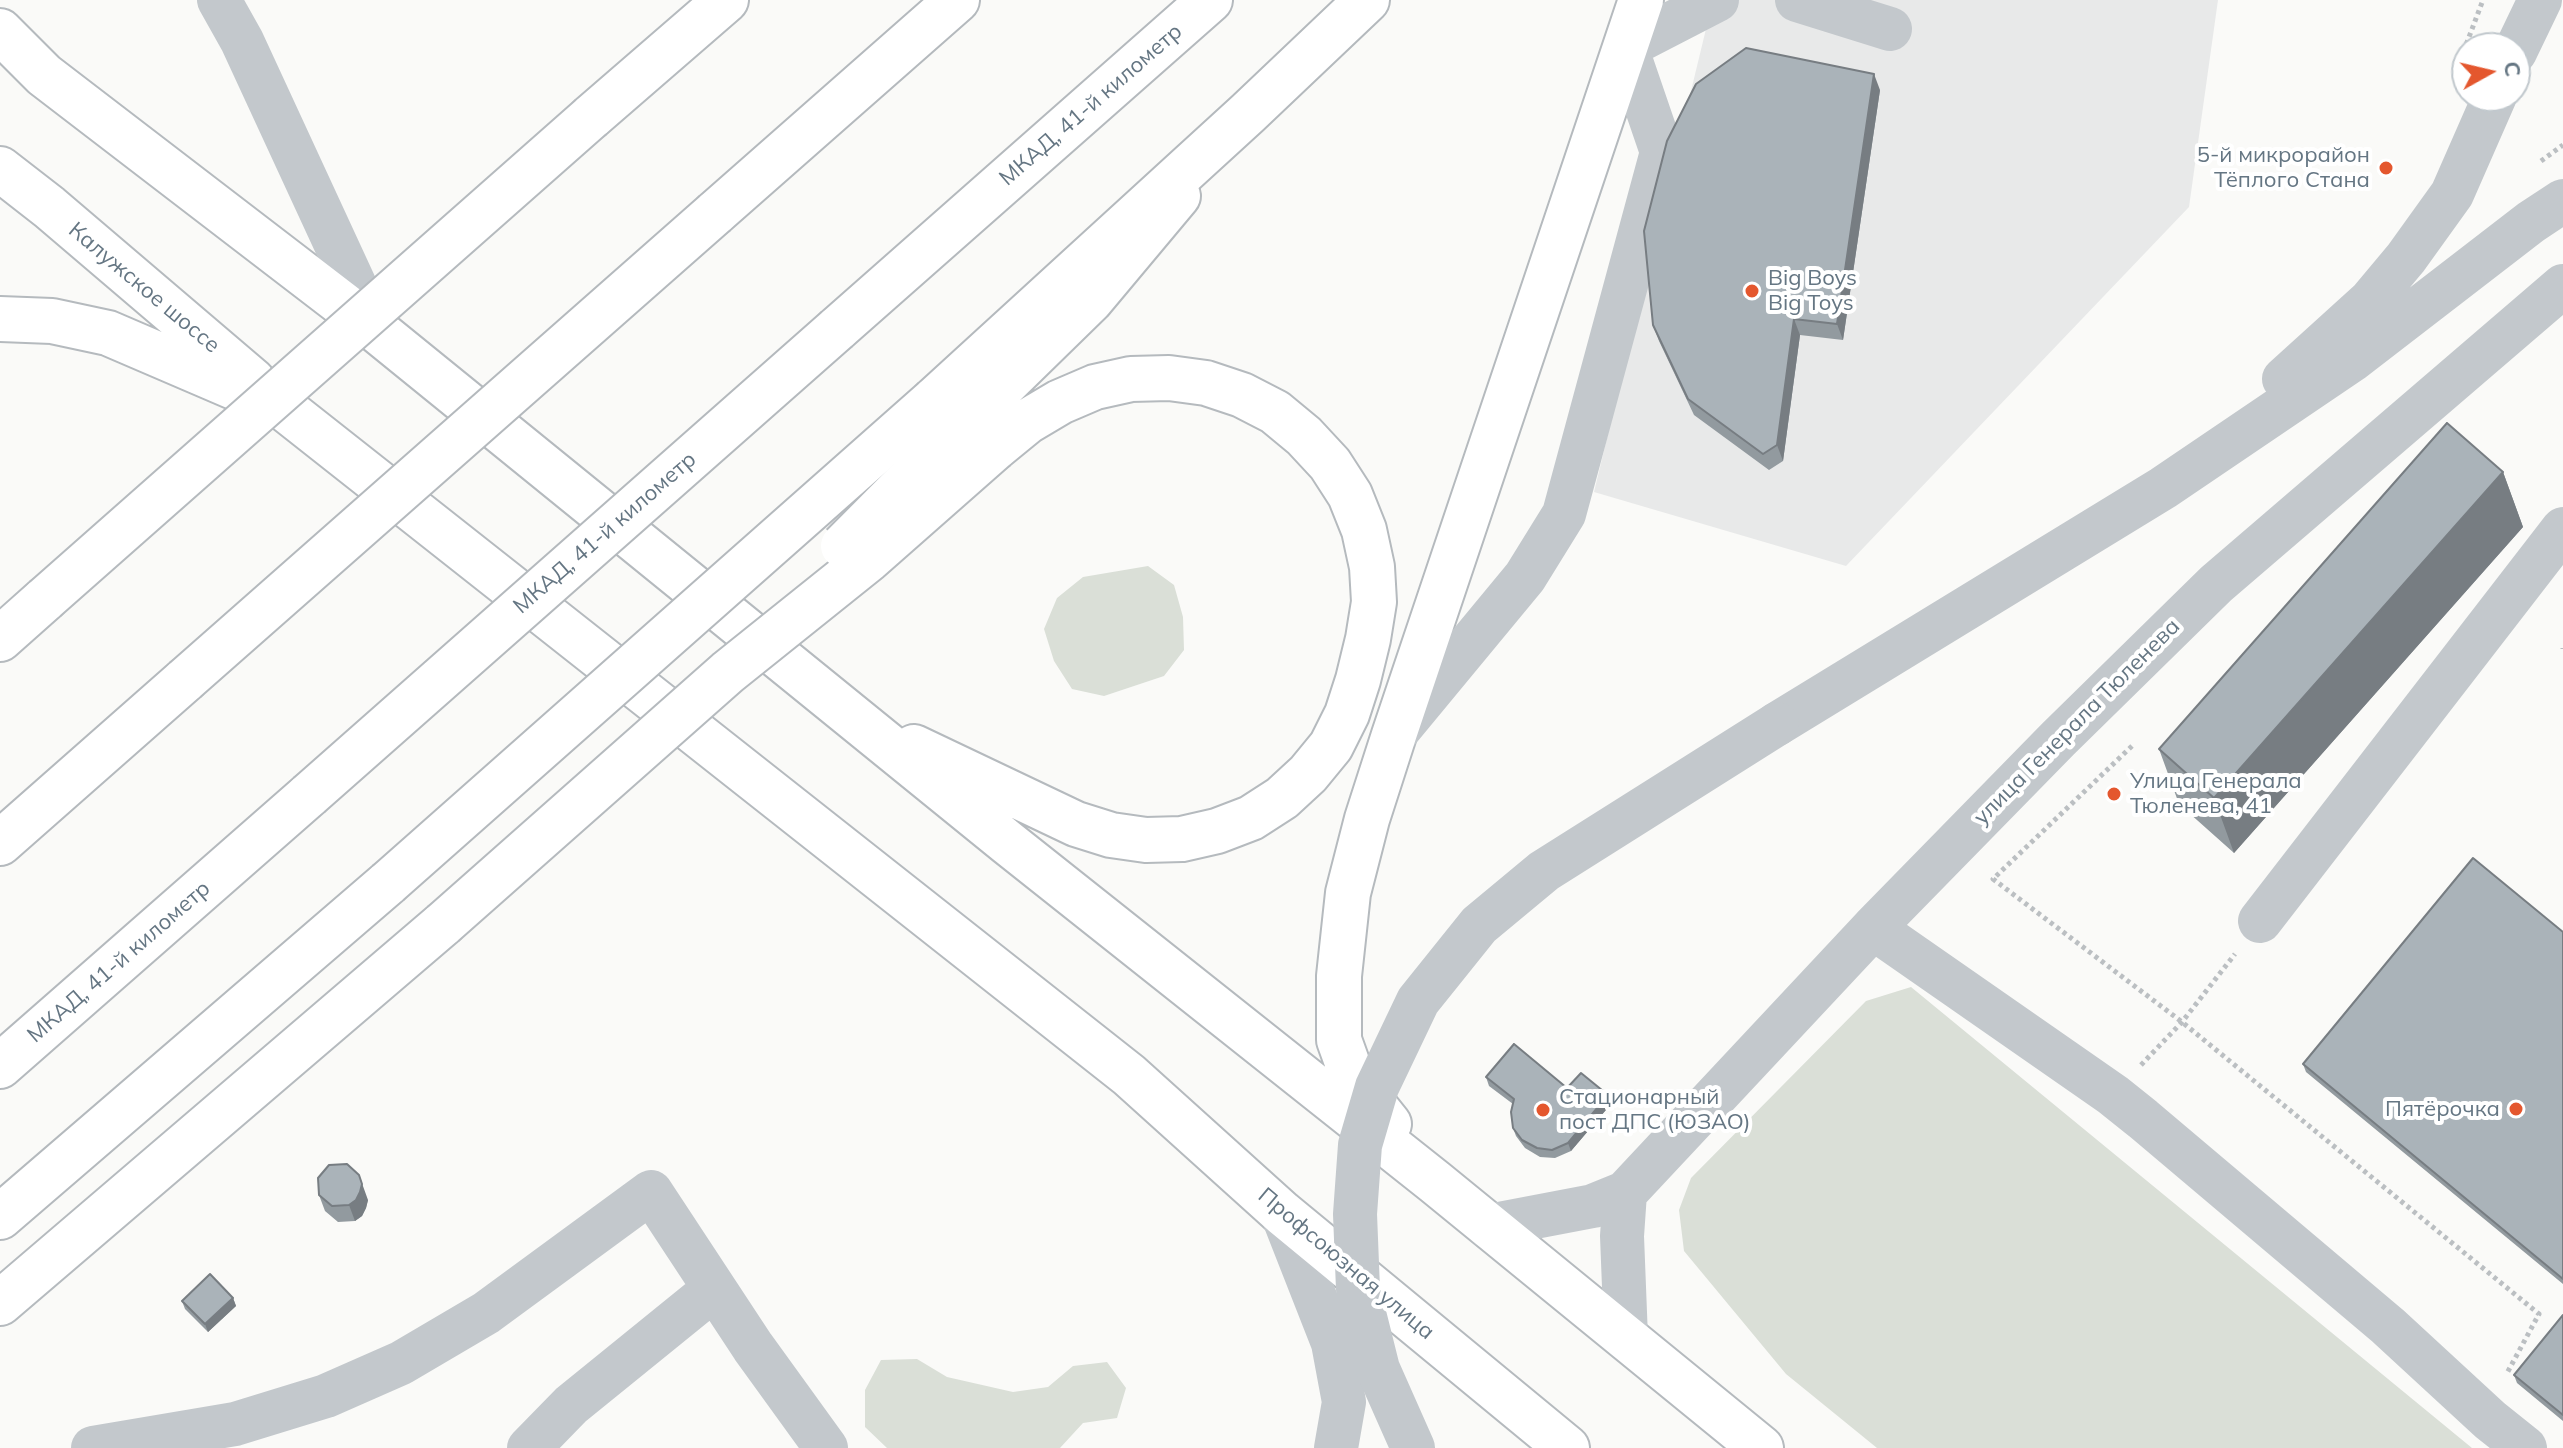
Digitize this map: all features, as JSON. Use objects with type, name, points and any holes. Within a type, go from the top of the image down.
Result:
[{"type":"main road","points":[[0,639],[726,0]]},
{"type":"main road","points":[[0,843],[957,0]]},
{"type":"main road","name":"МКАД, 41-й километр","points":[[0,1066],[1210,0]]},
{"type":"main road","points":[[0,1303],[443,924],[728,672],[869,559],[964,424],[1248,113],[1367,0]]},
{"type":"main road","points":[[1435,1182],[1407,1142],[1379,1114],[1353,1079],[1339,1040],[1339,976],[1348,893],[1367,819],[1394,735],[1641,0]]},
{"type":"main road","points":[[0,31],[44,75]]},
{"type":"main road","points":[[0,44],[375,329],[1020,853],[1435,1182],[1761,1448]]},
{"type":"main road","name":"Калужское шоссе","points":[[0,169],[49,207],[285,409]]},
{"type":"main road","points":[[0,319],[52,321],[108,333],[285,409]]},
{"type":"main road","points":[[0,1217],[388,883],[964,424],[1028,421],[1060,402],[1095,387],[1131,379],[1169,378],[1206,383],[1242,395],[1275,412],[1304,436],[1330,464],[1350,495],[1364,530],[1372,567],[1374,602],[1358,680],[1331,746],[1308,774],[1282,798],[1251,818],[1182,839],[1146,840],[1111,835],[1076,824],[857,721]]},
{"type":"main road","name":"Профсоюзная улица","points":[[285,409],[1129,1075],[1282,1213],[1567,1448]]},
{"type":"street","points":[[219,0],[242,41],[375,329]]},
{"type":"street","points":[[1394,735],[1525,577],[1564,514],[1662,152],[1626,47],[1717,0]]},
{"type":"street","points":[[1797,0],[1890,29]]},
{"type":"street","points":[[2525,32],[2540,0]]},
{"type":"street","points":[[2163,488],[2379,290],[2452,194],[2488,112]]},
{"type":"street","points":[[1413,1448],[1378,1369],[1358,1289],[1355,1214],[1360,1145],[1377,1087],[1418,1001],[1479,925],[1544,871],[1777,724],[2163,488],[2352,360],[2531,222],[2563,201]]},
{"type":"street","name":"улица Генерала Тюленева","points":[[1488,1226],[1593,1206],[1625,1193],[1873,928],[2058,739],[2216,584],[2555,307]]},
{"type":"street","points":[[2260,921],[2563,529]]},
{"type":"street","points":[[1873,928],[2113,1095],[2388,1326],[2525,1448]]},
{"type":"street","points":[[93,1448],[235,1424],[326,1396],[401,1363],[486,1313],[651,1192],[714,1289],[826,1448]]},
{"type":"street","points":[[1625,1193],[1622,1236],[1626,1338]]},
{"type":"street","points":[[1282,1213],[1333,1343],[1344,1402],[1336,1448]]},
{"type":"street","points":[[529,1448],[571,1405],[714,1289]]},
{"type":"path","points":[[2132,746],[1993,879],[2182,1022],[2539,1314],[2504,1378]]},
{"type":"path","points":[[2113,1095],[2182,1022],[2260,921]]},
{"type":"shaded area","points":[[1713,0],[2218,0],[2189,207],[1846,566],[1594,492]]},
{"type":"shaded area","points":[[1148,566],[1174,585],[1183,617],[1184,650],[1164,676],[1104,696],[1072,689],[1054,661],[1044,629],[1057,598],[1083,577]]},
{"type":"shaded area","points":[[1911,987],[2472,1448],[1877,1448],[1786,1374],[1684,1251],[1679,1210],[1691,1178],[1866,1001]]},
{"type":"shaded area","points":[[917,1359],[947,1377],[1013,1392],[1048,1387],[1073,1366],[1107,1362],[1126,1388],[1117,1418],[1083,1423],[1060,1448],[887,1448],[865,1427],[865,1390],[881,1360]]},
{"type":"building","name":"Big Boys Big Toys","points":[[1746,48],[1874,74],[1837,324],[1794,319],[1777,445],[1763,454],[1688,399],[1653,325],[1644,231],[1667,141],[1696,84]]},
{"type":"building","points":[[2447,423],[2503,472],[2214,798],[2159,749]]},
{"type":"building","points":[[2473,858],[2563,932],[2563,1279],[2303,1064]]},
{"type":"building","points":[[1514,1044],[1567,1088],[1581,1073],[1608,1095],[1568,1143],[1552,1150],[1537,1148],[1522,1140],[1513,1128],[1511,1112],[1514,1099],[1486,1077]]},
{"type":"building","points":[[347,1164],[359,1175],[362,1184],[360,1192],[349,1205],[332,1206],[319,1195],[318,1178],[329,1165]]},
{"type":"building","points":[[210,1274],[233,1298],[205,1324],[182,1301]]},
{"type":"building","points":[[2563,1315],[2563,1415],[2514,1375]]},
{"type":"place","name":"5-й микрорайон Тёплого Стана","points":[[2386,168]]},
{"type":"place","name":"Big Boys Big Toys","points":[[1752,291]]},
{"type":"place","name":"Улица Генерала Тюленева, 41","points":[[2114,794]]},
{"type":"place","name":"Пятёрочка","points":[[2516,1109]]},
{"type":"place","name":"Стационарный пост ДПС (ЮЗАО)","points":[[1543,1110]]}]
